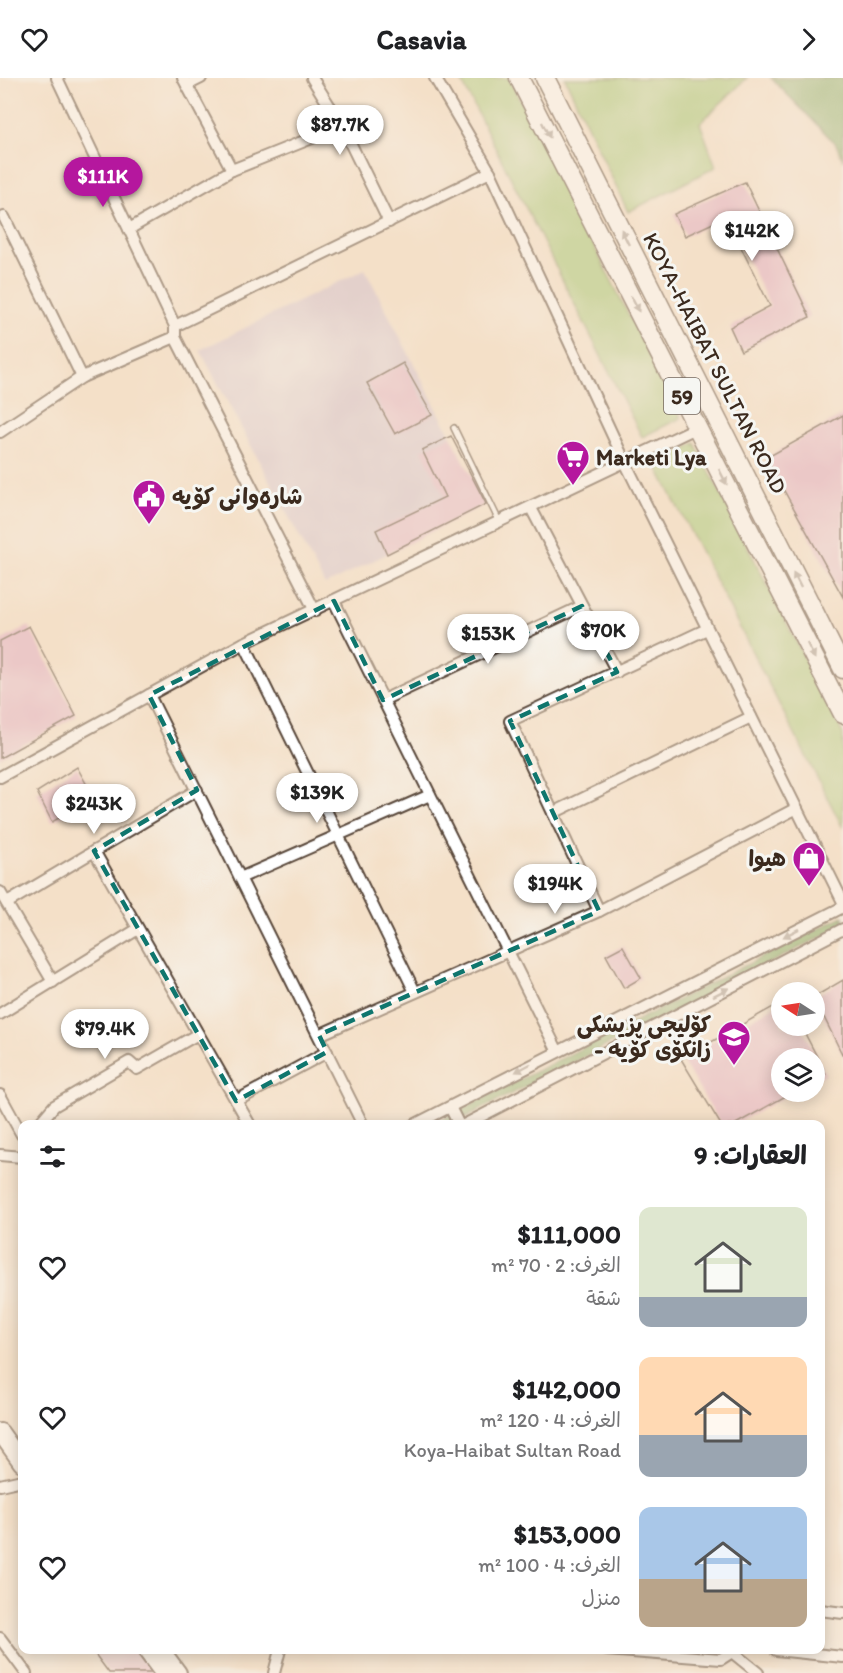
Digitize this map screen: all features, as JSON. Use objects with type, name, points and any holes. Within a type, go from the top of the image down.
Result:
[{"type":"main road","name":"KOYA-HAIBAT SULTAN ROAD","points":[[519,78],[843,714]]},
{"type":"main road","name":"KOYA-HAIBAT SULTAN ROAD","points":[[545,78],[843,669]]},
{"type":"street","points":[[57,78],[175,332],[315,610]]},
{"type":"street","points":[[201,78],[185,82],[232,170]]},
{"type":"street","points":[[312,78],[342,126],[389,222]]},
{"type":"street","points":[[435,78],[490,172],[625,462],[843,902]]},
{"type":"street","points":[[129,229],[232,170],[342,126]]},
{"type":"street","points":[[1,427],[82,377],[490,172]]},
{"type":"street","points":[[4,217],[82,377]]},
{"type":"street","points":[[0,777],[244,643],[698,427]]},
{"type":"street","points":[[531,508],[616,672]]},
{"type":"street","points":[[334,601],[557,1050]]},
{"type":"street","points":[[383,700],[582,606]]},
{"type":"street","points":[[599,911],[510,722],[708,629]]},
{"type":"street","points":[[244,643],[415,992]]},
{"type":"street","points":[[149,695],[361,1120]]},
{"type":"street","points":[[553,813],[752,717]]},
{"type":"street","points":[[7,903],[196,790]]},
{"type":"street","points":[[240,878],[430,795]]},
{"type":"street","points":[[319,1035],[599,911],[796,808]]},
{"type":"street","points":[[94,851],[247,1120]]},
{"type":"street","points":[[0,892],[53,982]]},
{"type":"street","points":[[424,1120],[557,1050],[843,907]]},
{"type":"street","points":[[0,1014],[138,928]]},
{"type":"street","points":[[481,1120],[843,929]]},
{"type":"street","points":[[42,1120],[54,1106],[129,1062],[137,1069],[198,1034]]},
{"type":"street","points":[[236,1101],[327,1052]]},
{"type":"street","points":[[0,1095],[18,1128]]},
{"type":"street","points":[[450,1107],[456,1120]]},
{"type":"street","points":[[0,1155],[18,1157]]},
{"type":"street","points":[[0,1432],[18,1457]]},
{"type":"street","points":[[0,1485],[18,1481]]},
{"type":"street","points":[[825,1611],[843,1613]]},
{"type":"street","points":[[0,1638],[26,1673]]},
{"type":"street","points":[[150,1654],[164,1673]]},
{"type":"street","points":[[164,1654],[178,1673]]},
{"type":"street","points":[[274,1673],[279,1654]]},
{"type":"street","points":[[658,1654],[721,1659],[729,1654]]},
{"type":"street","points":[[737,1654],[758,1673]]},
{"type":"street","points":[[814,1654],[843,1657]]},
{"type":"lane","points":[[454,428],[500,523]]},
{"type":"highlighted area","points":[[334,601],[383,700],[582,606],[617,672],[510,721],[599,911],[319,1035],[327,1052],[236,1101],[94,851],[197,790],[149,695]]},
{"type":"shaded area","points":[[365,269],[486,504],[325,585],[200,350]]},
{"type":"green space","points":[[460,78],[509,78],[681,418],[642,437]]},
{"type":"green space","points":[[565,78],[747,78],[700,123],[716,167],[628,212]]},
{"type":"green space","points":[[771,78],[843,78],[843,160],[836,144]]},
{"type":"green space","points":[[695,443],[843,734],[843,828],[656,465]]},
{"type":"green space","points":[[843,916],[843,926],[460,1120],[440,1120]]},
{"type":"building","points":[[745,182],[810,317],[741,351],[730,327],[770,306],[726,217],[685,236],[674,214]]},
{"type":"building","points":[[403,363],[432,415],[395,434],[367,383]]},
{"type":"building","points":[[843,415],[843,597],[766,458]]},
{"type":"building","points":[[451,436],[486,504],[387,554],[376,530],[445,497],[422,450]]},
{"type":"building","points":[[29,626],[76,716],[0,758],[0,641]]},
{"type":"building","points":[[77,767],[94,798],[52,822],[37,792]]},
{"type":"building","points":[[623,946],[641,978],[624,988],[606,955]]},
{"type":"building","points":[[843,980],[843,1056],[825,1019],[825,991]]},
{"type":"building","name":"کۆلیجی پزیشکی - زانکۆی کۆیە","points":[[771,1008],[771,1036],[806,1036],[812,1048],[771,1048],[771,1102],[775,1102],[743,1120],[718,1120],[681,1059]]},
{"type":"building","points":[[95,1654],[144,1654],[158,1673],[109,1673]]},
{"type":"place","name":"Marketi Lya","points":[[573,486]]},
{"type":"place","name":"شارەوانی کۆیە","points":[[149,525]]},
{"type":"place","name":"هیوا","points":[[809,887]]},
{"type":"place","name":"کۆلیجی پزیشکی - زانکۆی کۆیە","points":[[734,1066]]}]
